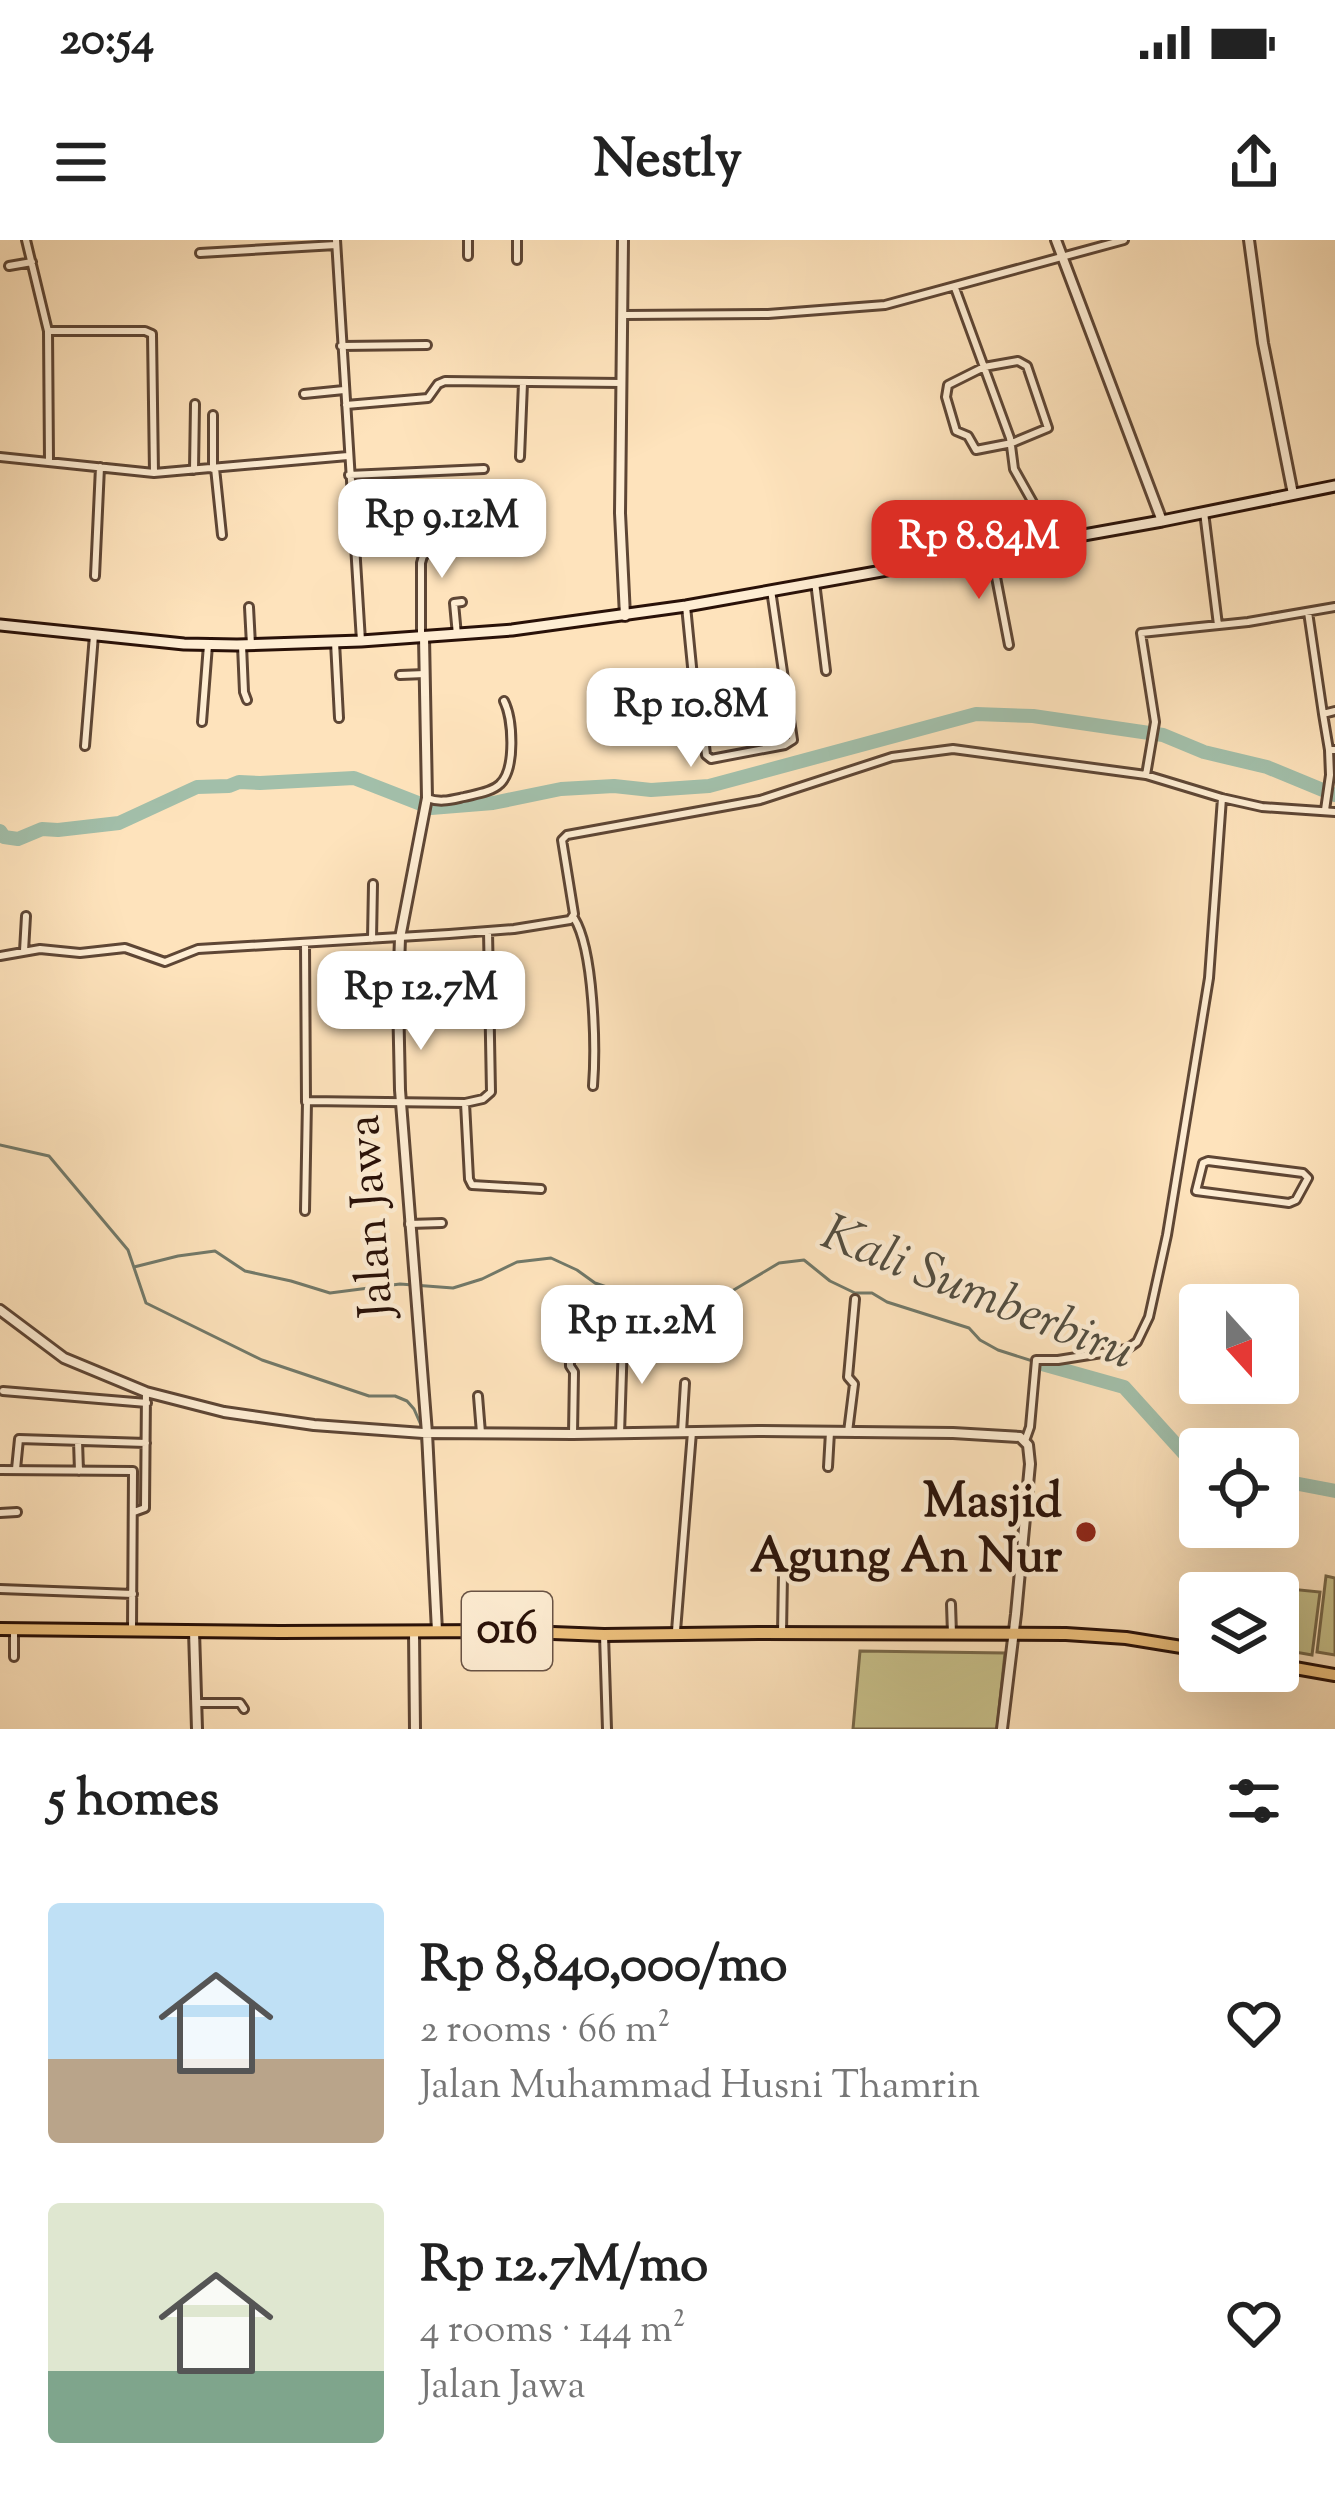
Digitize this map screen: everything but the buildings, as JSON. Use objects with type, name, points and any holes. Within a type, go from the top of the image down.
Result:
[{"type":"main road","points":[[0,625],[208,645],[458,634],[686,606],[1335,486]]},
{"type":"main road","name":"016","points":[[7,1629],[1014,1634],[1103,1636],[1179,1647]]},
{"type":"main road","points":[[1299,1669],[1335,1675]]},
{"type":"street","points":[[26,240],[48,331],[49,461]]},
{"type":"street","points":[[468,240],[468,256]]},
{"type":"street","points":[[517,260],[518,240]]},
{"type":"street","points":[[623,240],[620,513],[625,616]]},
{"type":"street","points":[[1056,240],[1162,521]]},
{"type":"street","points":[[624,315],[849,309],[913,299],[1124,240]]},
{"type":"street","points":[[1250,240],[1263,343],[1293,494]]},
{"type":"street","points":[[200,253],[336,243],[361,641]]},
{"type":"street","points":[[9,266],[32,262]]},
{"type":"street","points":[[955,287],[1012,443],[1014,469],[1054,540]]},
{"type":"street","points":[[48,331],[152,334],[154,472]]},
{"type":"street","points":[[341,346],[427,345]]},
{"type":"street","points":[[1024,362],[1048,428],[1012,443],[978,451],[968,436],[956,431],[947,403],[946,389],[952,381],[984,367],[1024,362]]},
{"type":"street","points":[[344,405],[428,398],[443,381],[621,383]]},
{"type":"street","points":[[520,457],[524,383]]},
{"type":"street","points":[[304,394],[344,390]]},
{"type":"street","points":[[194,470],[195,404]]},
{"type":"street","points":[[213,415],[222,535]]},
{"type":"street","points":[[0,457],[154,472],[348,456]]},
{"type":"street","points":[[95,576],[100,467]]},
{"type":"street","points":[[350,475],[484,469]]},
{"type":"street","points":[[1204,512],[1218,625]]},
{"type":"street","points":[[422,637],[421,562],[435,548],[434,534]]},
{"type":"street","points":[[991,551],[1009,645]]},
{"type":"street","points":[[814,582],[826,671]]},
{"type":"street","points":[[686,606],[706,755],[711,759],[728,756],[793,740],[771,590]]},
{"type":"street","points":[[458,634],[454,603],[462,602]]},
{"type":"street","points":[[1148,772],[1155,722],[1141,633],[1335,607]]},
{"type":"street","points":[[247,700],[249,608]]},
{"type":"street","points":[[593,1086],[596,1035],[584,940],[574,918],[562,840],[568,834],[760,800],[916,752],[965,749],[1074,767],[1148,772],[1222,798],[1272,808],[1330,811],[1332,750],[1308,612]]},
{"type":"street","points":[[85,746],[94,635]]},
{"type":"street","name":"Jalan Jawa","points":[[422,637],[427,800],[400,938],[398,997],[437,1633]]},
{"type":"street","points":[[335,642],[339,718]]},
{"type":"street","points":[[202,722],[208,645]]},
{"type":"street","points":[[400,675],[425,674]]},
{"type":"street","points":[[427,800],[467,796],[496,787],[505,778],[512,736],[504,701]]},
{"type":"street","points":[[1323,714],[1335,711]]},
{"type":"street","points":[[1002,1729],[1030,1464],[1025,1441],[1036,1362],[1127,1349],[1137,1342],[1150,1317],[1209,978],[1222,798]]},
{"type":"street","points":[[372,939],[373,884]]},
{"type":"street","points":[[24,951],[26,916]]},
{"type":"street","points":[[0,956],[125,948],[165,962],[192,950],[488,931],[574,918]]},
{"type":"street","points":[[307,1102],[465,1103],[483,1099],[492,1088],[488,931]]},
{"type":"street","points":[[304,1211],[305,942]]},
{"type":"street","points":[[465,1103],[472,1185],[541,1189]]},
{"type":"street","points":[[1203,1163],[1304,1173],[1308,1178],[1296,1200],[1289,1203],[1196,1191],[1203,1163]]},
{"type":"street","points":[[409,1223],[442,1223]]},
{"type":"street","points":[[848,1432],[855,1299]]},
{"type":"street","points":[[0,1310],[64,1358],[146,1397]]},
{"type":"street","points":[[569,1312],[573,1434]]},
{"type":"street","points":[[620,1434],[623,1340]]},
{"type":"street","points":[[676,1634],[687,1432],[685,1383]]},
{"type":"street","points":[[4,1391],[146,1397],[269,1419],[422,1432],[848,1432],[1012,1435],[1025,1441]]},
{"type":"street","points":[[478,1396],[481,1433]]},
{"type":"street","points":[[134,1512],[145,1508],[146,1397]]},
{"type":"street","points":[[828,1467],[830,1432]]},
{"type":"street","points":[[16,1469],[19,1439],[146,1443]]},
{"type":"street","points":[[78,1441],[79,1471]]},
{"type":"street","points":[[0,1470],[133,1471],[132,1630]]},
{"type":"street","points":[[0,1513],[17,1512]]},
{"type":"street","points":[[782,1633],[783,1574]]},
{"type":"street","points":[[0,1588],[133,1594]]},
{"type":"street","points":[[951,1604],[952,1634]]},
{"type":"street","points":[[7,1629],[14,1657]]},
{"type":"street","points":[[194,1630],[197,1729]]},
{"type":"street","points":[[414,1632],[415,1729]]},
{"type":"street","points":[[604,1635],[607,1729]]},
{"type":"street","points":[[196,1703],[239,1703],[244,1709]]},
{"type":"shaded area","points":[[1326,1576],[1335,1578],[1335,1655],[1317,1652]]},
{"type":"shaded area","points":[[1299,1590],[1320,1592],[1312,1655],[1299,1653]]},
{"type":"shaded area","points":[[860,1651],[1005,1653],[997,1729],[853,1729]]},
{"type":"waterway","points":[[0,831],[4,837],[18,839],[42,829],[119,823],[197,787],[239,782],[354,778],[431,808],[493,803],[561,789],[709,786],[976,714],[1033,716],[1163,735],[1204,752],[1267,767],[1335,795]]},
{"type":"waterway","points":[[0,1145],[49,1156],[128,1250],[146,1303],[262,1360],[369,1396],[407,1401],[421,1425],[432,1624]]},
{"type":"waterway","name":"Kali Sumberbiru","points":[[134,1267],[215,1251],[245,1271],[330,1293],[400,1284],[453,1288],[517,1262],[551,1258],[664,1316],[732,1291],[779,1263],[804,1260],[855,1293],[872,1293],[969,1328],[998,1350],[1042,1364]]},
{"type":"waterway","name":"Kali Sumberbiru","points":[[1042,1364],[1124,1387],[1179,1448]]},
{"type":"waterway","name":"Kali Sumberbiru","points":[[1299,1484],[1335,1491]]},
{"type":"place","name":"Masjid Agung An Nur","points":[[1086,1532]]}]
